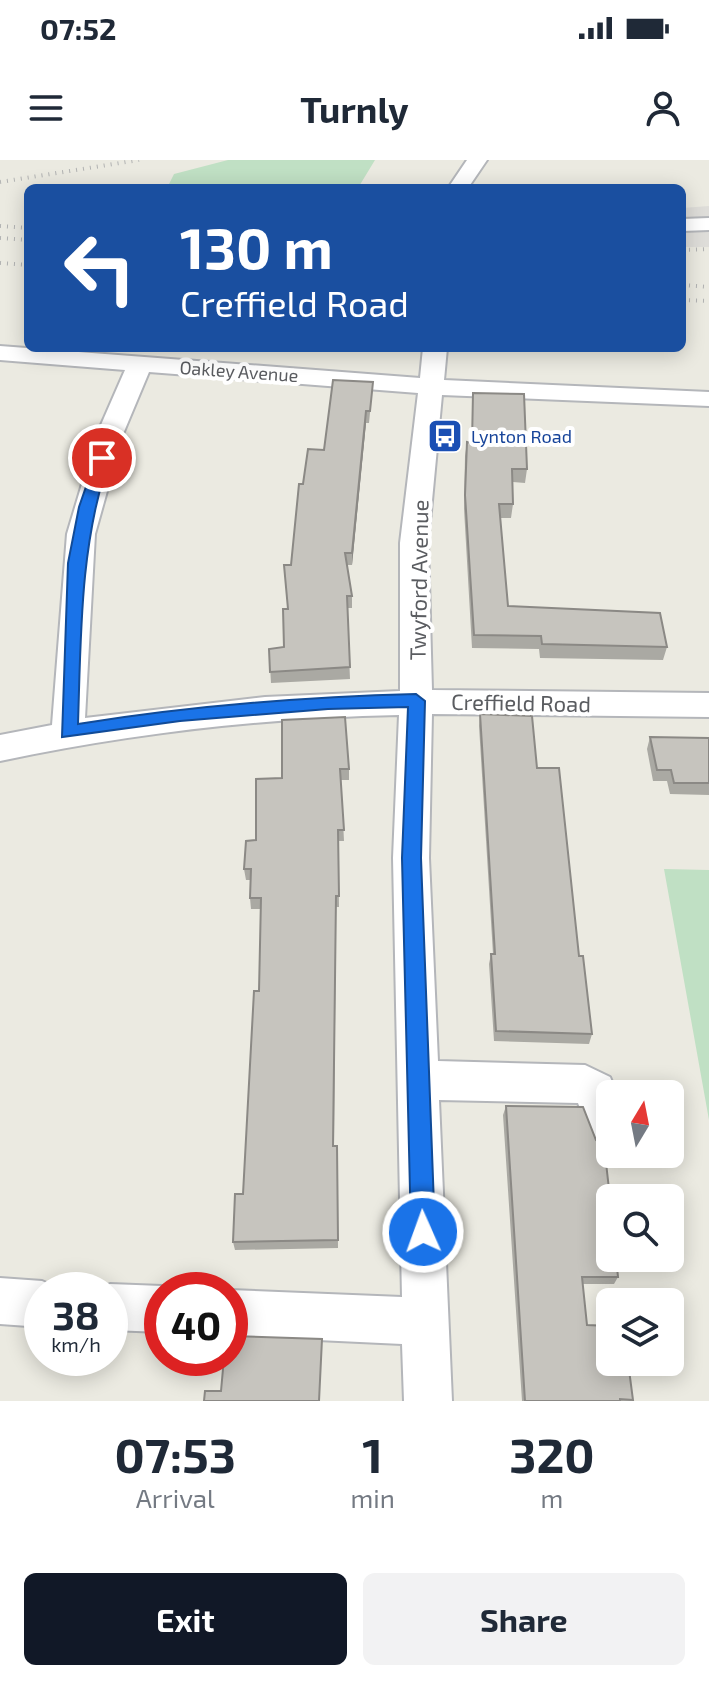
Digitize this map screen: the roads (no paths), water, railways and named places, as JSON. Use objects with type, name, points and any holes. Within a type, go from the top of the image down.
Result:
[{"type":"street","points":[[461,184],[477,160]]},
{"type":"street","points":[[686,225],[709,224]]},
{"type":"street","name":"Twyford Avenue","points":[[428,1401],[411,858],[416,701],[414,543],[435,352]]},
{"type":"street","name":"Oakley Avenue","points":[[0,353],[431,384]]},
{"type":"street","points":[[68,732],[81,534],[110,434],[140,364]]},
{"type":"street","points":[[431,384],[516,393],[709,399]]},
{"type":"street","name":"Creffield Road","points":[[0,748],[68,732],[180,714],[328,702],[709,705]]},
{"type":"street","points":[[419,1080],[585,1084],[596,1094]]},
{"type":"street","points":[[0,1301],[24,1303]]},
{"type":"street","points":[[248,1314],[426,1322]]},
{"type":"railway","points":[[0,182],[139,160]]},
{"type":"railway","points":[[0,226],[24,228]]},
{"type":"railway","points":[[0,238],[24,240]]},
{"type":"railway","points":[[686,250],[709,249]]},
{"type":"railway","points":[[0,263],[24,265]]},
{"type":"railway","points":[[686,285],[709,287]]},
{"type":"railway","points":[[686,300],[709,301]]},
{"type":"place","name":"Lynton Road","points":[[445,436]]}]
